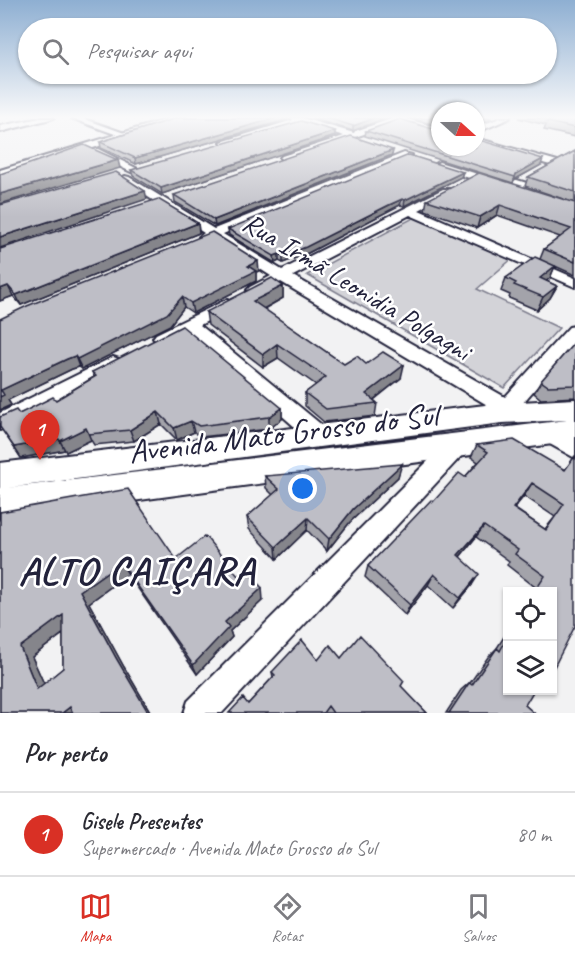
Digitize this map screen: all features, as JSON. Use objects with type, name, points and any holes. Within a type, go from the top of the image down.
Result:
[{"type":"main road","points":[[0,174],[73,151]]},
{"type":"main road","name":"Avenida Mato Grosso do Sul","points":[[0,476],[321,437],[504,410],[575,408]]},
{"type":"main road","name":"Avenida Mato Grosso do Sul","points":[[0,504],[561,431]]},
{"type":"street","points":[[96,151],[135,170],[146,166]]},
{"type":"street","points":[[273,163],[306,151]]},
{"type":"street","points":[[520,151],[561,161],[528,179]]},
{"type":"street","points":[[192,242],[414,154],[475,177],[575,209]]},
{"type":"street","points":[[445,164],[528,179],[575,202]]},
{"type":"street","name":"Rua Irmã Leonidia Polgagni","points":[[135,170],[118,174],[283,277],[504,410]]},
{"type":"street","points":[[146,346],[475,177]]},
{"type":"street","points":[[411,211],[575,284]]},
{"type":"street","points":[[188,324],[321,437]]},
{"type":"street","points":[[504,410],[575,331]]},
{"type":"street","points":[[0,422],[125,357]]},
{"type":"street","points":[[561,431],[575,449]]},
{"type":"street","points":[[200,713],[457,446]]},
{"type":"shaded area","points":[[415,217],[514,257],[477,289],[559,328],[504,388],[307,275]]},
{"type":"building","points":[[66,151],[98,151],[118,160],[0,194],[0,174]]},
{"type":"building","points":[[120,151],[159,151],[135,158]]},
{"type":"building","points":[[196,151],[273,151],[161,188],[131,170]]},
{"type":"building","points":[[305,151],[390,151],[214,220],[174,195]]},
{"type":"building","points":[[485,151],[517,151],[543,159],[516,174],[515,177],[447,156],[485,156]]},
{"type":"building","points":[[575,151],[575,151],[575,192],[528,177]]},
{"type":"building","points":[[409,155],[463,172],[283,256],[279,254],[274,256],[228,229]]},
{"type":"building","points":[[116,172],[145,191],[0,237],[0,205]]},
{"type":"building","points":[[479,173],[575,203],[575,262],[544,249],[571,229],[500,205],[480,217],[427,200]]},
{"type":"building","points":[[158,199],[198,223],[16,295],[8,286],[0,289],[0,249]]},
{"type":"building","points":[[212,232],[258,261],[248,266],[256,271],[191,303],[182,297],[167,314],[77,359],[75,356],[67,359],[1,390],[4,395],[0,397],[0,319]]},
{"type":"building","points":[[535,257],[555,266],[540,278],[557,286],[543,297],[514,285],[516,283],[506,278]]},
{"type":"building","points":[[272,278],[283,286],[253,301],[344,364],[357,356],[366,364],[383,352],[404,365],[366,394],[377,403],[326,409],[305,393],[326,377],[277,344],[263,354],[206,312]]},
{"type":"building","points":[[182,326],[282,408],[269,417],[199,426],[191,421],[174,428],[158,412],[130,430],[89,434],[86,428],[60,441],[59,439],[14,447],[0,427],[0,417],[16,410],[19,414],[53,397],[56,400],[96,376],[92,372]]},
{"type":"building","points":[[575,342],[575,385],[548,386],[541,381]]},
{"type":"building","points":[[514,440],[565,470],[575,456],[575,626],[557,661],[557,587],[538,587],[545,576],[515,554],[518,550],[484,526],[458,555],[479,574],[460,598],[434,574],[410,605],[368,566],[459,473],[465,477],[488,452],[477,445]],"holes":[[[532,483],[564,504],[546,530],[513,508]]]},
{"type":"building","points":[[402,464],[353,509],[329,539],[308,518],[276,547],[247,517],[279,489],[265,476]]},
{"type":"building","points":[[128,489],[176,559],[205,536],[238,576],[246,569],[262,588],[225,622],[229,627],[193,665],[121,562],[80,591],[148,712],[73,713],[70,707],[62,713],[0,713],[0,512]],"holes":[[[63,615],[63,668],[37,689],[20,647]]]},
{"type":"building","points":[[360,635],[404,681],[401,686],[427,713],[333,713],[328,706],[323,713],[229,713],[243,698],[248,704],[275,675],[272,672],[302,640],[318,660],[330,645],[341,658]]},
{"type":"building","points":[[503,645],[503,695],[531,695],[525,705],[534,713],[449,713],[469,683],[472,685],[497,648],[500,651]]},
{"type":"place","name":"Gisele Presentes","points":[[40,460]]},
{"type":"district","name":"ALTO CAIÇARA","points":[[137,570]]}]
